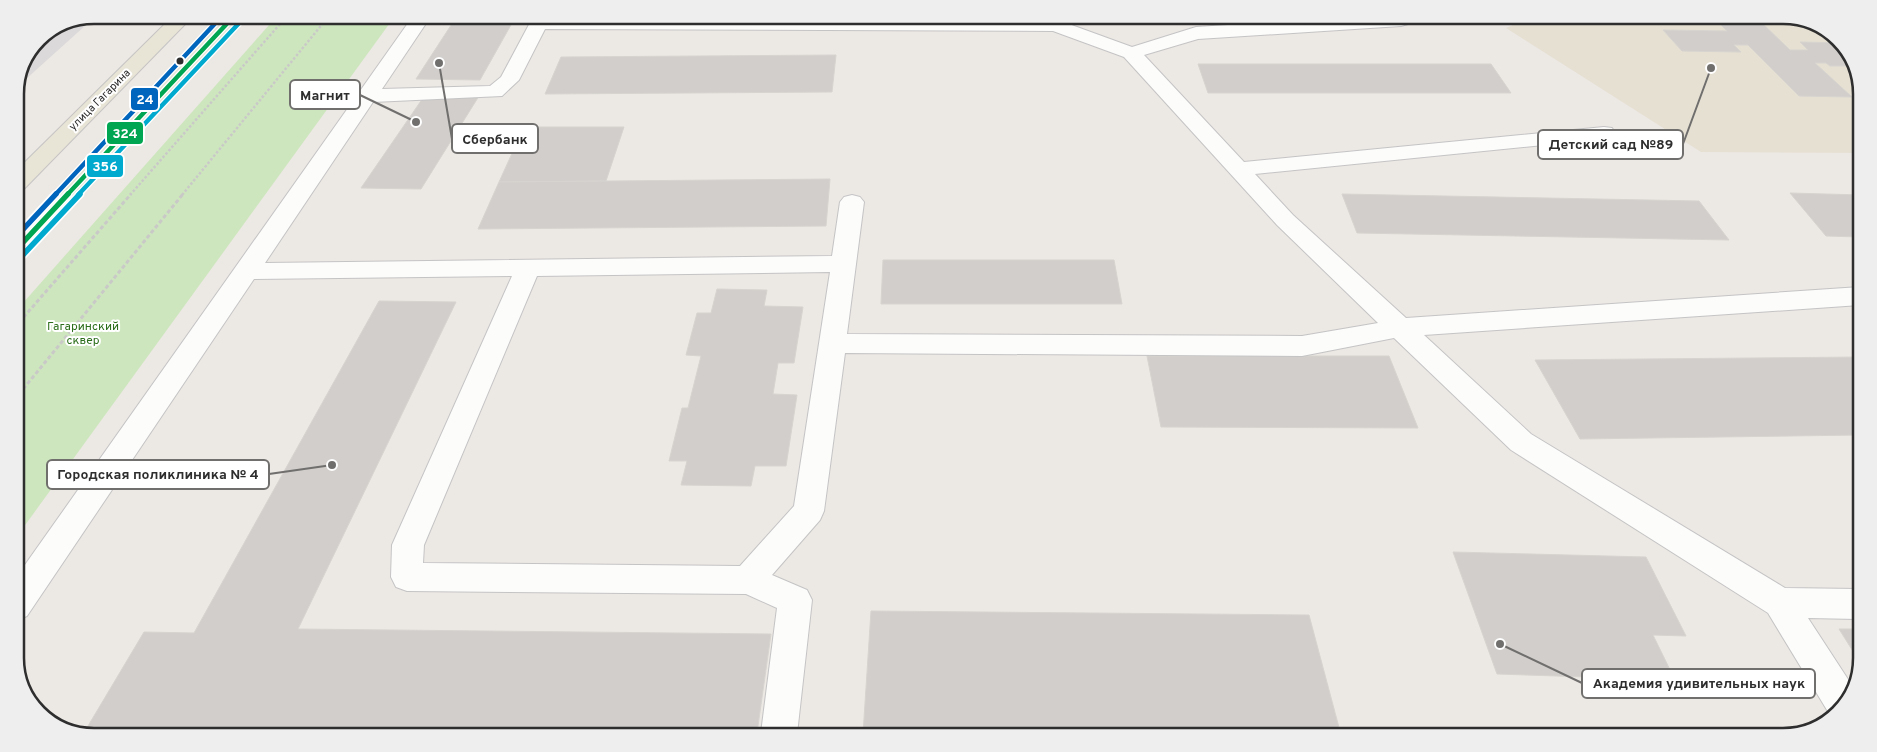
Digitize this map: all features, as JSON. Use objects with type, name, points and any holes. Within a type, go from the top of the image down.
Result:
[{"type":"main road","name":"улица Гагарина","points":[[24,175],[176,24]]},
{"type":"main road","points":[[24,241],[228,24]]},
{"type":"lane","points":[[24,593],[416,24]]},
{"type":"lane","points":[[367,96],[495,92],[509,80],[538,24]]},
{"type":"lane","points":[[952,24],[1055,25],[1131,53],[1285,220],[1521,442],[1780,603],[1840,699]]},
{"type":"lane","points":[[1131,53],[1196,33],[1338,24]]},
{"type":"lane","points":[[1238,169],[1604,133]]},
{"type":"lane","points":[[748,580],[808,511],[852,202]]},
{"type":"lane","points":[[246,271],[844,264]]},
{"type":"lane","points":[[528,268],[408,545],[407,577],[748,580],[795,600],[780,728]]},
{"type":"lane","points":[[832,342],[1302,346],[1400,328],[1853,296]]},
{"type":"lane","points":[[1780,603],[1853,604]]},
{"type":"path","points":[[24,317],[281,24]]},
{"type":"path","points":[[24,388],[322,24]]},
{"type":"shaded area","points":[[1516,24],[1783,24],[1805,27],[1818,33],[1833,44],[1848,67],[1853,90],[1853,153],[1701,152],[1506,28]]},
{"type":"shaded area","points":[[86,25],[25,80],[29,67],[44,44],[67,29]]},
{"type":"green space","name":"Гагаринский сквер","points":[[270,24],[389,24],[24,527],[24,302]]},
{"type":"building","points":[[452,24],[512,24],[480,80],[416,79]]},
{"type":"building","points":[[1720,24],[1763,24],[1790,50],[1808,50],[1800,42],[1832,43],[1848,66],[1830,66],[1826,63],[1815,63],[1852,97],[1799,96],[1748,45],[1734,45],[1741,52],[1682,51],[1663,30],[1727,31]]},
{"type":"building","points":[[836,55],[832,92],[545,94],[561,57]]},
{"type":"building","points":[[1198,64],[1491,64],[1511,93],[1208,93]]},
{"type":"building","points":[[425,95],[479,96],[421,189],[361,188]]},
{"type":"building","points":[[524,127],[624,127],[606,181],[499,182]]},
{"type":"building","points":[[830,179],[826,226],[478,229],[499,182]]},
{"type":"building","points":[[1790,193],[1853,195],[1853,237],[1826,236]]},
{"type":"building","points":[[1342,194],[1699,201],[1729,240],[1357,233]]},
{"type":"building","points":[[883,260],[1114,260],[1122,304],[881,304]]},
{"type":"building","points":[[717,289],[767,290],[764,306],[803,307],[794,363],[778,363],[773,394],[797,395],[786,466],[755,466],[751,486],[681,485],[687,461],[669,461],[682,408],[688,408],[701,356],[686,355],[697,313],[711,313]]},
{"type":"building","points":[[379,301],[456,302],[298,629],[771,634],[758,728],[87,728],[144,632],[194,633]]},
{"type":"building","points":[[1147,356],[1389,356],[1418,428],[1161,427]]},
{"type":"building","points":[[1853,357],[1853,435],[1580,439],[1535,360]]},
{"type":"building","points":[[1453,552],[1646,557],[1686,636],[1653,635],[1675,680],[1497,674]]},
{"type":"building","points":[[871,611],[1309,615],[1339,728],[863,728]]},
{"type":"building","points":[[1839,629],[1853,629],[1853,651]]},
{"type":"transit line","name":"24","points":[[24,228],[215,24]]},
{"type":"transit line","name":"324","points":[[24,241],[227,24]]},
{"type":"transit line","name":"356","points":[[24,254],[238,24]]},
{"type":"place","name":"Сбербанк","points":[[439,63]]},
{"type":"place","name":"Детский сад №89","points":[[1711,68]]},
{"type":"place","name":"Магнит","points":[[416,122]]},
{"type":"place","name":"Городская поликлиника № 4","points":[[332,465]]},
{"type":"place","name":"Академия удивительных наук","points":[[1500,644]]}]
